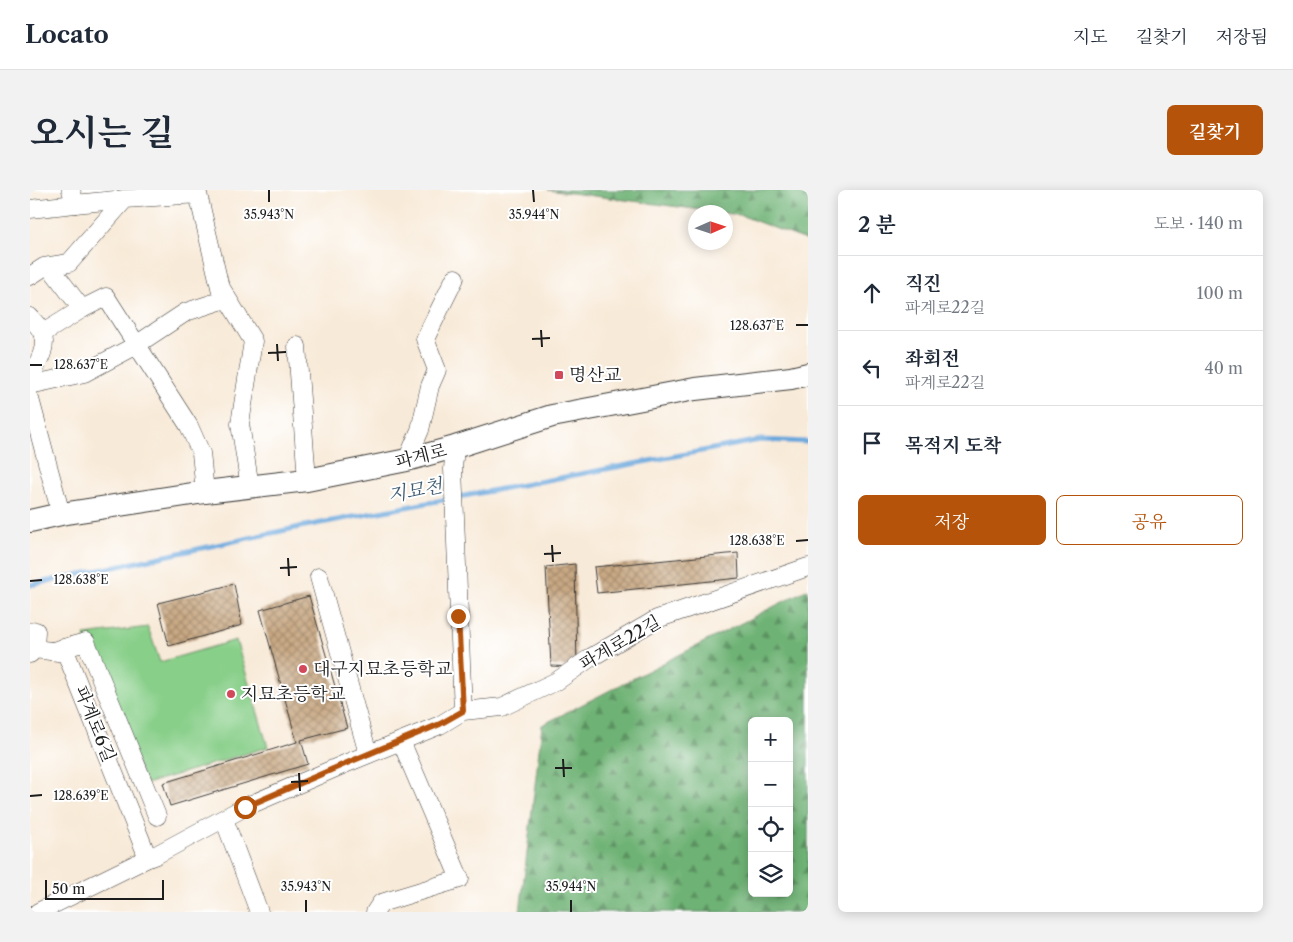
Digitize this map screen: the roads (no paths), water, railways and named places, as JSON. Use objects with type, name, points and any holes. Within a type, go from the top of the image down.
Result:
[{"type":"main road","name":"파계로","points":[[30,521],[61,514],[205,492],[307,480],[407,460],[552,416],[695,389],[791,378],[808,374]]},
{"type":"street","points":[[30,209],[73,197],[125,200],[198,194],[223,300],[186,312],[137,344],[84,373],[30,385]]},
{"type":"street","points":[[30,276],[50,266],[69,263],[125,200]]},
{"type":"street","points":[[50,266],[82,309]]},
{"type":"street","points":[[407,460],[420,430],[430,386],[437,370],[425,339],[455,278]]},
{"type":"street","points":[[220,288],[253,341],[240,424],[250,488]]},
{"type":"street","points":[[43,334],[82,309],[106,297],[189,426],[201,454],[205,492]]},
{"type":"street","points":[[30,317],[43,334],[44,342],[30,378]]},
{"type":"street","points":[[297,346],[307,480]]},
{"type":"street","points":[[30,398],[61,514]]},
{"type":"street","points":[[455,447],[453,469],[463,711]]},
{"type":"street","name":"파계로22길","points":[[38,912],[148,858],[156,856],[245,807],[440,724],[463,711],[502,708],[557,681],[590,658],[657,619],[808,567]]},
{"type":"street","points":[[318,576],[368,754]]},
{"type":"street","points":[[30,632],[36,630],[39,651],[86,642],[157,816]]},
{"type":"street","name":"파계로6길","points":[[39,651],[66,653],[148,858]]},
{"type":"street","points":[[375,912],[382,903],[460,879],[401,741]]},
{"type":"street","points":[[224,819],[259,912]]},
{"type":"waterway","name":"지묘천","points":[[30,585],[300,527],[760,440],[808,442]]},
{"type":"place","name":"명산교","points":[[559,375]]},
{"type":"place","name":"대구지묘초등학교","points":[[303,669]]},
{"type":"place","name":"지묘초등학교","points":[[231,694]]}]
